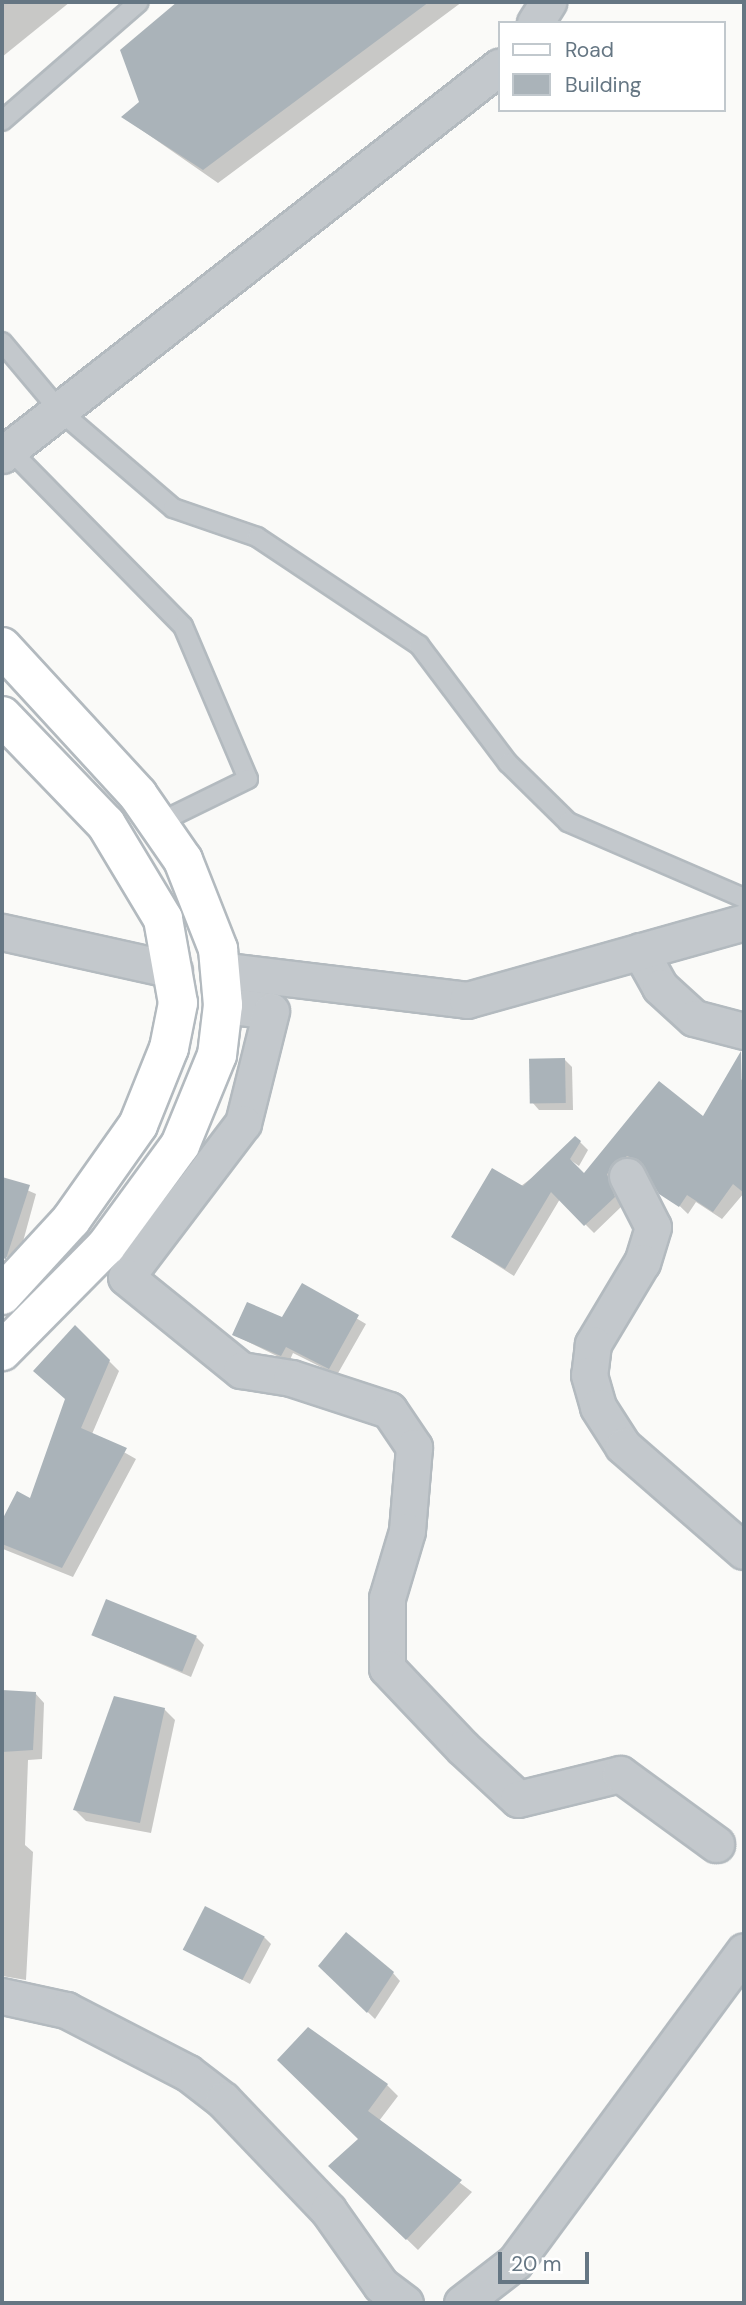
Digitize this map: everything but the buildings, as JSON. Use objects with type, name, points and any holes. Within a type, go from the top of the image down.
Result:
[{"type":"street","points":[[536,21],[548,2]]},
{"type":"street","points":[[5,452],[498,68]]},
{"type":"street","points":[[2,648],[158,823],[183,860],[222,988],[216,1055],[180,1145],[106,1246],[2,1351]]},
{"type":"street","points":[[2,716],[106,824],[163,919],[178,1003],[169,1048],[138,1125],[71,1220],[2,1295]]},
{"type":"street","points":[[222,988],[467,1000],[744,922]]},
{"type":"street","points":[[2,932],[174,970]]},
{"type":"street","points":[[640,951],[660,987],[694,1018],[744,1031]]},
{"type":"street","points":[[222,988],[271,1011],[243,1123],[126,1277],[241,1370],[291,1378],[389,1410],[414,1447],[407,1531],[387,1598],[387,1668],[463,1748],[518,1799],[620,1774],[716,1844]]},
{"type":"street","points":[[627,1176],[653,1227],[642,1262],[593,1344],[589,1375],[598,1408],[623,1446],[744,1551]]},
{"type":"street","points":[[462,2303],[515,2262],[744,1951]]},
{"type":"street","points":[[2,1996],[66,2010],[188,2073],[223,2100],[328,2210],[381,2284],[405,2303]]},
{"type":"lane","points":[[2,121],[139,2]]},
{"type":"lane","points":[[2,342],[60,411],[173,508],[257,537],[419,645],[508,763],[568,822],[744,898]]},
{"type":"lane","points":[[5,452],[183,626],[248,779],[158,823]]}]
